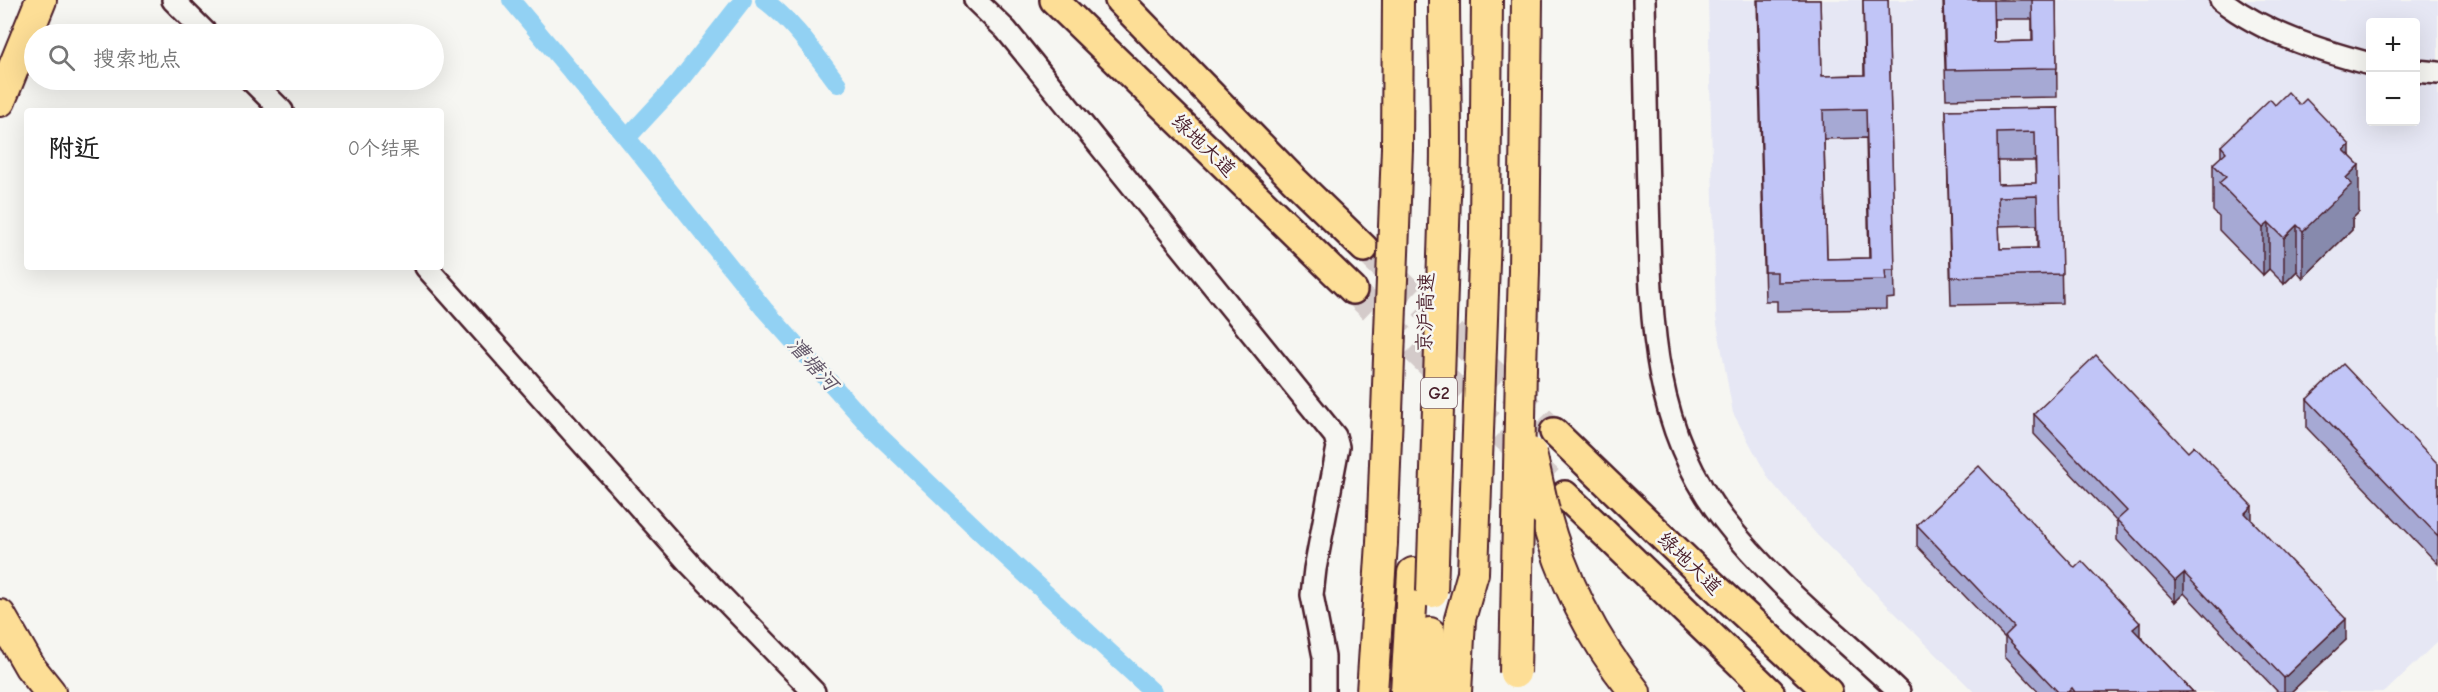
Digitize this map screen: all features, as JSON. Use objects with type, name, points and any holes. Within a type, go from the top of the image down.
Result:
[{"type":"highway","points":[[27,24],[39,0]]},
{"type":"highway","points":[[30,24],[39,0]]},
{"type":"highway","points":[[1372,692],[1382,543],[1397,148],[1398,0]]},
{"type":"highway","name":"京沪高速","points":[[1427,692],[1423,582],[1438,187],[1448,127],[1444,78],[1444,0]]},
{"type":"highway","name":"G2","points":[[1456,692],[1470,628],[1473,573],[1485,234],[1487,0]]},
{"type":"highway","points":[[1515,682],[1527,0]]},
{"type":"highway","points":[[0,76],[24,29]]},
{"type":"highway","points":[[0,101],[24,39]]},
{"type":"highway","points":[[1521,367],[1526,418],[1540,496],[1560,562],[1592,632],[1611,663],[1635,692]]},
{"type":"highway","name":"京沪高速","points":[[1406,692],[1423,582]]},
{"type":"highway","points":[[0,615],[30,667],[50,692]]},
{"type":"highway","name":"G2","points":[[1470,628],[1477,692]]},
{"type":"main road","name":"绿地大道","points":[[1054,0],[1353,290]]},
{"type":"main road","name":"绿地大道","points":[[1119,0],[1294,180],[1364,248]]},
{"type":"main road","name":"绿地大道","points":[[1554,432],[1828,692]]},
{"type":"main road","name":"绿地大道","points":[[1565,495],[1770,692]]},
{"type":"street","points":[[173,0],[197,24]]},
{"type":"street","points":[[975,0],[1006,30],[1335,436],[1338,447],[1312,595],[1324,657],[1324,692]]},
{"type":"street","points":[[1644,0],[1653,333],[1672,424],[1691,469],[1724,520],[1773,575],[1899,692]]},
{"type":"street","points":[[2221,0],[2244,18],[2330,53],[2366,63]]},
{"type":"street","points":[[2420,71],[2438,73]]},
{"type":"street","points":[[261,90],[279,108]]},
{"type":"street","points":[[429,270],[690,564],[814,692]]},
{"type":"shaded area","points":[[1708,0],[2438,0],[2438,641],[2385,692],[1974,692],[1817,535],[1769,479],[1733,413],[1716,318]]},
{"type":"building","points":[[1758,0],[1820,0],[1822,76],[1865,75],[1863,0],[1888,0],[1895,270],[1885,270],[1886,280],[1777,282],[1777,272],[1765,272]],"holes":[[[1866,109],[1870,258],[1827,259],[1823,110]]]},
{"type":"building","points":[[1944,0],[1993,0],[1994,42],[2033,41],[2032,0],[2056,0],[2057,68],[1946,70]]},
{"type":"building","points":[[2288,92],[2300,105],[2306,99],[2350,145],[2344,150],[2359,165],[2346,178],[2352,184],[2303,231],[2297,225],[2284,238],[2269,223],[2263,228],[2219,183],[2226,177],[2213,164],[2226,152],[2221,146],[2270,99],[2275,105]]},
{"type":"building","points":[[2058,108],[2062,274],[1951,277],[1946,110]],"holes":[[[2035,132],[2036,183],[1998,184],[1997,133]],[[2037,196],[2038,248],[2000,249],[1998,197]]]},
{"type":"building","points":[[2096,355],[2188,452],[2194,446],[2252,506],[2245,513],[2346,619],[2284,678],[2184,573],[2175,581],[2117,520],[2127,511],[2034,414]]},
{"type":"building","points":[[2343,364],[2438,464],[2438,536],[2307,399]]},
{"type":"building","points":[[1979,466],[2075,568],[2082,561],[2140,623],[2133,629],[2193,692],[2075,692],[2072,688],[2068,692],[2058,692],[2005,636],[2014,627],[1917,525]]},
{"type":"waterway","name":"漕塘河","points":[[511,0],[627,138],[764,309],[871,428],[1153,692]]},
{"type":"waterway","points":[[627,138],[678,83],[743,0]]},
{"type":"waterway","points":[[764,0],[795,28],[838,84]]},
{"type":"tunnel","points":[[1364,248],[1554,432]]},
{"type":"tunnel","points":[[1353,290],[1565,495]]}]
